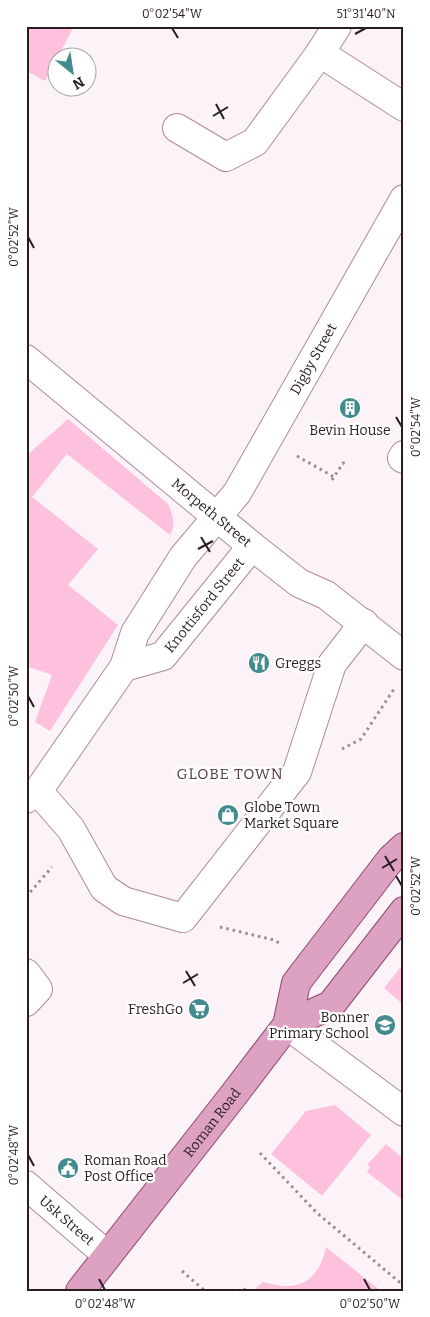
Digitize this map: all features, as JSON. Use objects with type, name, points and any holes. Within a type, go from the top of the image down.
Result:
[{"type":"main road","name":"Roman Road","points":[[80,1291],[287,1025],[296,982],[391,859],[404,847]]},
{"type":"main road","name":"Roman Road","points":[[287,1025],[331,1005],[404,912]]},
{"type":"street","points":[[177,128],[226,157],[256,142],[320,53],[337,26]]},
{"type":"street","points":[[320,53],[404,106]]},
{"type":"street","name":"Digby Street","points":[[217,516],[243,482],[404,199]]},
{"type":"street","name":"Morpeth Street","points":[[26,359],[299,583],[326,595],[360,629],[404,656]]},
{"type":"street","points":[[217,516],[183,557],[135,633],[124,667],[40,799],[77,838],[104,888],[123,901],[183,918],[298,772],[332,664],[360,629]]},
{"type":"street","name":"Knottisford Street","points":[[124,667],[163,656],[252,546]]},
{"type":"street","points":[[26,974],[38,989],[26,1002]]},
{"type":"street","points":[[287,1025],[404,1112]]},
{"type":"street","name":"Usk Street","points":[[26,1185],[107,1255]]},
{"type":"path","points":[[295,455],[333,479],[344,463],[348,465]]},
{"type":"path","points":[[298,772],[361,739],[395,688]]},
{"type":"path","points":[[183,918],[274,940],[284,946]]},
{"type":"path","points":[[260,1153],[317,1214],[404,1286]]},
{"type":"path","points":[[182,1271],[205,1291]]},
{"type":"path","points":[[238,1291],[243,1288],[246,1291]]},
{"type":"shaded area","points":[[26,26],[74,26],[62,48],[48,48],[48,75],[45,81],[26,71]]},
{"type":"shaded area","points":[[68,419],[168,504],[173,523],[170,535],[67,454],[32,497],[98,549],[68,585],[118,625],[50,731],[35,722],[52,675],[26,666],[26,456]]},
{"type":"shaded area","points":[[404,963],[404,1005],[384,988]]},
{"type":"shaded area","points":[[335,1105],[371,1135],[322,1196],[271,1154],[306,1111]]},
{"type":"shaded area","points":[[386,1144],[404,1159],[404,1201],[367,1172],[370,1167],[367,1165]]},
{"type":"shaded area","points":[[326,1247],[381,1291],[256,1291],[256,1288],[263,1282],[286,1286],[296,1285],[312,1277],[318,1269]]},
{"type":"place","name":"Bevin House","points":[[350,408]]},
{"type":"place","name":"Greggs","points":[[259,663]]},
{"type":"place","name":"Globe Town Market Square","points":[[228,815]]},
{"type":"place","name":"FreshGo","points":[[199,1009]]},
{"type":"place","name":"Bonner Primary School","points":[[385,1025]]},
{"type":"place","name":"Roman Road Post Office","points":[[68,1168]]},
{"type":"district","name":"GLOBE TOWN","points":[[230,774]]}]
